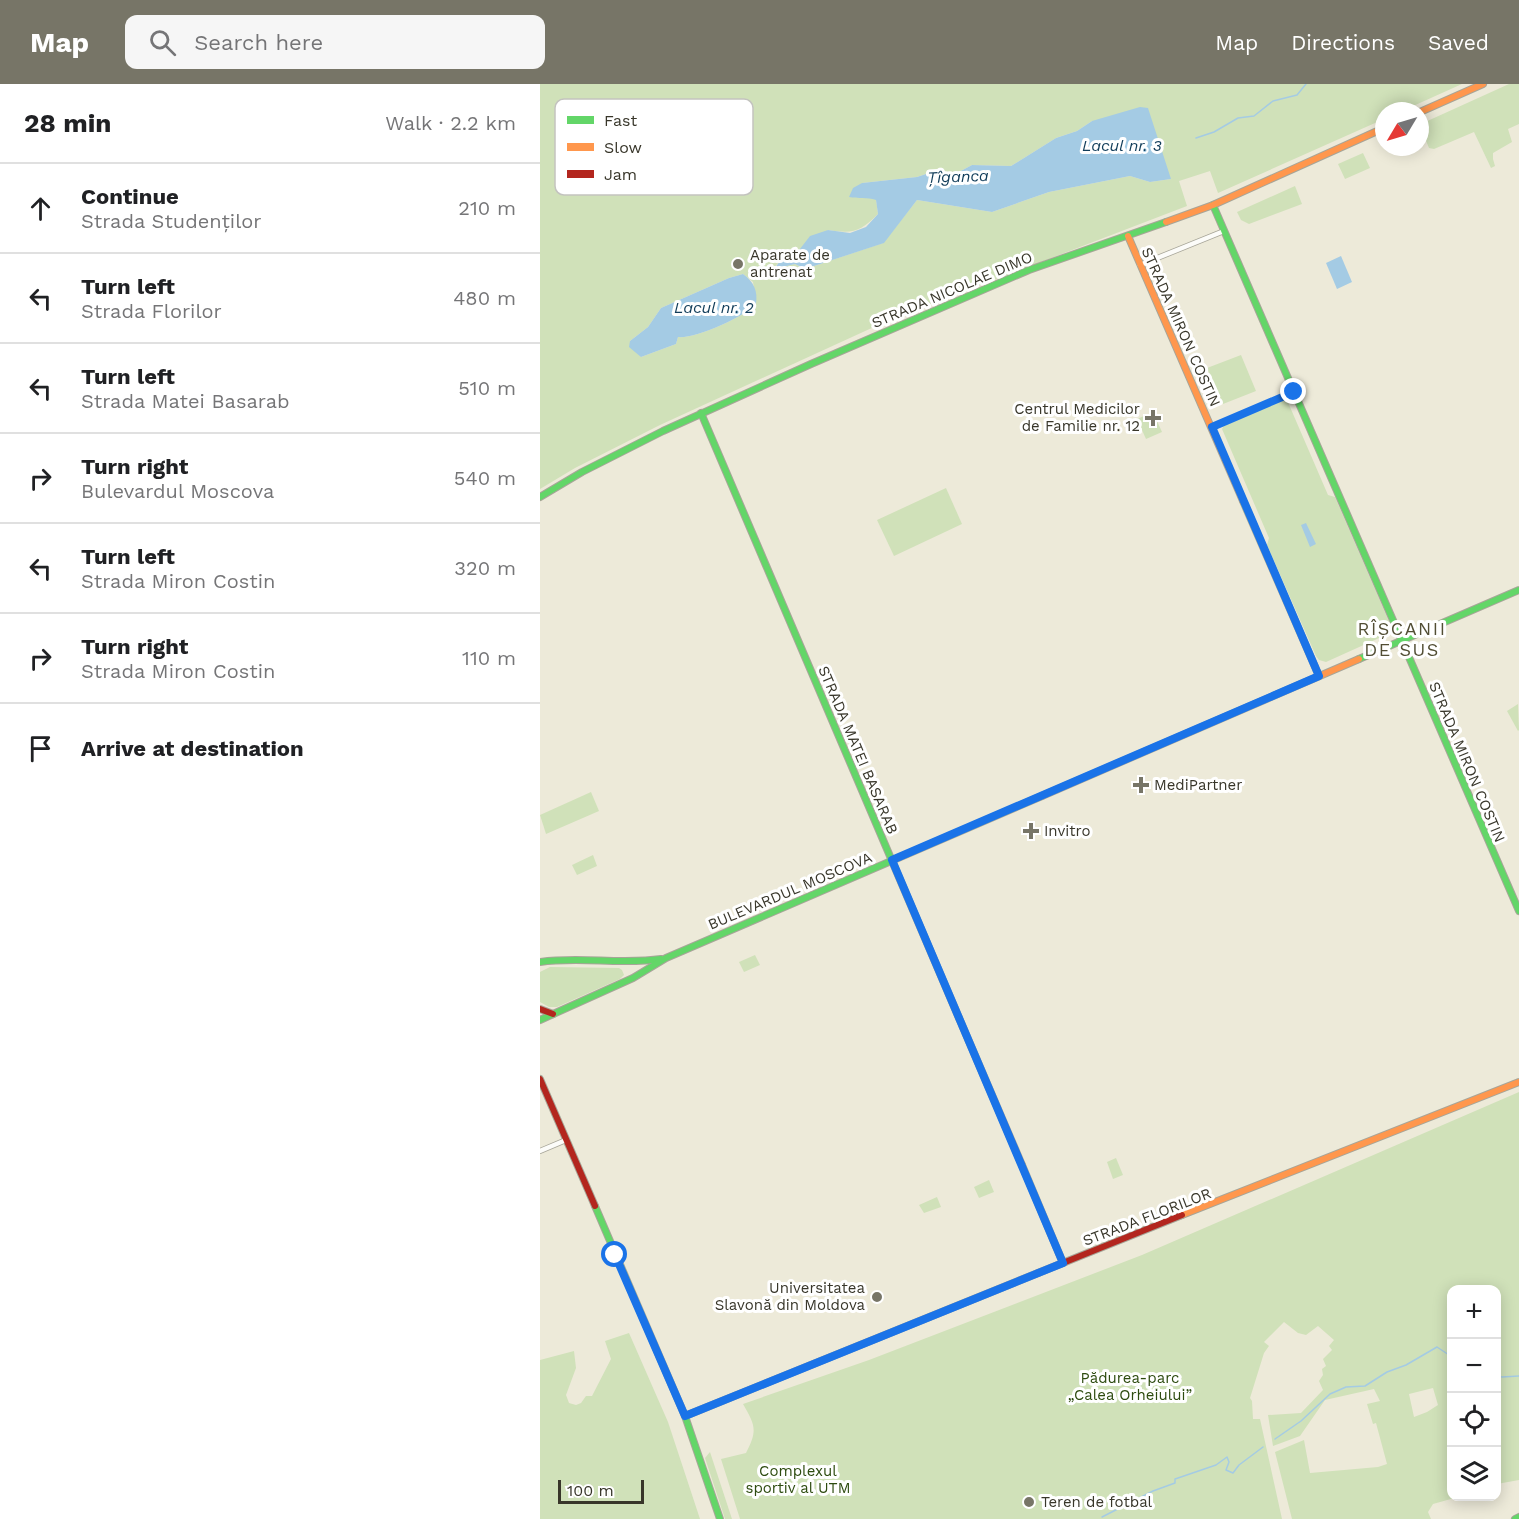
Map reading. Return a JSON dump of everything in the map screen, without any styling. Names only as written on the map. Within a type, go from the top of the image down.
[{"type":"main road","points":[[1429,108],[1483,84]]},
{"type":"main road","name":"STRADA NICOLAE DIMO","points":[[540,497],[582,472],[700,413],[811,364],[1029,270],[1213,205],[1375,132]]},
{"type":"main road","name":"STRADA MIRON COSTIN","points":[[1213,205],[1519,911]]},
{"type":"main road","name":"STRADA MIRON COSTIN","points":[[1128,236],[1319,676]]},
{"type":"main road","name":"STRADA MATEI BASARAB","points":[[700,413],[1063,1263]]},
{"type":"main road","name":"BULEVARDUL MOSCOVA","points":[[540,1020],[624,982],[666,958],[1519,590]]},
{"type":"main road","name":"BULEVARDUL MOSCOVA","points":[[540,962],[555,960],[621,963],[666,958]]},
{"type":"main road","points":[[621,963],[626,971],[624,982]]},
{"type":"main road","points":[[540,1009],[553,1014]]},
{"type":"main road","points":[[540,1079],[685,1416],[720,1519]]},
{"type":"main road","name":"STRADA FLORILOR","points":[[685,1416],[1519,1082]]},
{"type":"main road","points":[[1515,1519],[1519,1517]]},
{"type":"street","points":[[1140,265],[1224,231]]},
{"type":"street","name":"STRADA MIRON COSTIN","points":[[1212,427],[1294,392]]},
{"type":"street","points":[[540,1151],[566,1140]]},
{"type":"green space","points":[[540,84],[1462,84],[1422,102],[1375,102],[1375,123],[1218,193],[1210,171],[1179,181],[1187,206],[887,321],[660,425],[575,468],[540,489]],"holes":[[[1092,121],[1171,179],[1150,182],[1130,176],[1049,192],[992,212],[917,200],[883,243],[805,269],[795,264],[774,268],[783,257],[793,258],[828,230],[844,232],[856,230],[866,225],[878,214],[876,199],[858,198],[862,183],[917,177],[935,171],[957,173],[972,165],[1011,166],[1056,138],[1077,131]],[[743,274],[753,282],[756,304],[731,321],[696,335],[678,337],[676,344],[641,357],[630,341],[648,327],[661,308],[729,278]]]},
{"type":"green space","points":[[1509,84],[1519,84],[1519,124],[1508,129],[1512,142],[1493,153],[1495,166],[1491,168],[1474,132],[1434,149],[1429,148],[1429,120]]},
{"type":"green space","points":[[1363,153],[1370,168],[1345,179],[1338,164]]},
{"type":"green space","points":[[1295,186],[1302,204],[1249,224],[1241,220],[1237,212]]},
{"type":"green space","points":[[1241,355],[1256,391],[1223,404],[1207,368]]},
{"type":"green space","points":[[1282,399],[1287,400],[1328,495],[1335,497],[1391,626],[1388,634],[1326,662],[1319,660],[1316,656],[1267,545],[1269,538],[1222,429],[1224,425]]},
{"type":"green space","points":[[1153,412],[1162,432],[1146,439],[1137,419]]},
{"type":"green space","points":[[946,488],[962,524],[894,556],[877,520]]},
{"type":"green space","points":[[1518,704],[1519,730],[1518,731],[1507,711]]},
{"type":"green space","points":[[591,792],[599,811],[546,834],[540,815]]},
{"type":"green space","points":[[593,855],[597,866],[577,875],[572,865]]},
{"type":"green space","points":[[755,955],[760,965],[744,972],[739,962]]},
{"type":"green space","points":[[550,967],[619,968],[624,975],[620,979],[557,1007],[549,1007],[540,1002],[540,972]]},
{"type":"green space","name":"Pădurea-parc „Calea Orheiului”","points":[[1519,1092],[1519,1480],[1501,1483],[1501,1285],[1447,1285],[1447,1500],[1433,1504],[1428,1512],[1431,1519],[1292,1519],[1275,1452],[1304,1440],[1310,1473],[1378,1467],[1387,1464],[1376,1423],[1373,1424],[1367,1404],[1380,1401],[1374,1389],[1325,1400],[1300,1436],[1273,1446],[1268,1415],[1301,1413],[1323,1390],[1319,1381],[1323,1375],[1322,1369],[1326,1366],[1323,1359],[1332,1350],[1329,1346],[1334,1340],[1318,1326],[1306,1335],[1298,1333],[1284,1322],[1264,1342],[1269,1346],[1264,1353],[1250,1398],[1253,1419],[1260,1419],[1282,1519],[740,1519],[721,1459],[746,1453],[750,1445],[754,1428],[743,1404],[869,1360],[1142,1255]],"holes":[[[1433,1388],[1438,1405],[1414,1417],[1409,1394]]]},
{"type":"green space","points":[[1116,1158],[1123,1175],[1113,1179],[1107,1162]]},
{"type":"green space","points":[[989,1180],[994,1192],[979,1198],[974,1187]]},
{"type":"green space","points":[[937,1197],[941,1207],[924,1213],[919,1205]]},
{"type":"green space","points":[[629,1333],[668,1422],[700,1519],[540,1519],[540,1360],[574,1351],[576,1368],[566,1395],[569,1403],[576,1405],[581,1403],[586,1396],[592,1396],[611,1359],[605,1341]]},
{"type":"green space","points":[[710,1452],[732,1519],[725,1519],[705,1458]]},
{"type":"water","name":"Lacul nr. 3","points":[[1140,107],[1148,108],[1171,179],[1150,182],[1130,176],[1049,192],[992,212],[917,200],[884,243],[805,269],[795,264],[774,269],[783,257],[793,258],[810,236],[828,230],[850,233],[866,227],[878,214],[876,200],[849,197],[853,188],[862,183],[917,177],[935,171],[957,173],[972,165],[1011,166],[1056,138],[1077,131],[1092,121]]},
{"type":"water","points":[[1341,256],[1352,282],[1337,289],[1326,263]]},
{"type":"water","name":"Lacul nr. 2","points":[[743,274],[750,280],[756,291],[756,304],[741,315],[696,335],[678,337],[676,344],[641,357],[629,347],[630,341],[648,327],[661,308]]},
{"type":"water","points":[[1306,523],[1316,544],[1310,547],[1301,525]]},
{"type":"waterway","name":"Țîganca","points":[[1196,138],[1214,132],[1238,118],[1254,116],[1273,101],[1297,95],[1306,84]]},
{"type":"waterway","points":[[1275,1439],[1301,1421],[1330,1394],[1346,1387],[1365,1386],[1387,1372],[1406,1365],[1437,1347],[1447,1354]]},
{"type":"waterway","points":[[1501,1377],[1519,1376]]},
{"type":"waterway","points":[[1102,1517],[1153,1491],[1175,1483],[1175,1479],[1216,1465],[1227,1457],[1229,1462],[1226,1470],[1233,1473],[1239,1465],[1263,1447]]},
{"type":"traffic: fast","points":[[1213,205],[1519,911]]},
{"type":"traffic: fast","points":[[540,497],[582,472],[663,431],[811,364],[1029,270],[1166,222]]},
{"type":"traffic: fast","points":[[701,413],[959,1018]]},
{"type":"traffic: fast","points":[[1243,501],[1319,676]]},
{"type":"traffic: fast","points":[[1359,659],[1519,590]]},
{"type":"traffic: fast","points":[[540,1020],[633,978],[666,958],[1042,796]]},
{"type":"traffic: fast","points":[[540,962],[661,959]]},
{"type":"traffic: fast","points":[[1022,1165],[1063,1263]]},
{"type":"traffic: fast","points":[[595,1206],[685,1416],[720,1519]]},
{"type":"traffic: fast","points":[[685,1416],[1038,1273]]},
{"type":"traffic: fast","points":[[1515,1519],[1519,1517]]},
{"type":"traffic: slow","points":[[1429,108],[1483,84]]},
{"type":"traffic: slow","points":[[1166,222],[1213,205],[1375,132]]},
{"type":"traffic: slow","points":[[1128,236],[1243,501]]},
{"type":"traffic: slow","points":[[1042,796],[1359,659]]},
{"type":"traffic: slow","points":[[1182,1215],[1519,1082]]},
{"type":"traffic: jam","points":[[540,1009],[553,1014]]},
{"type":"traffic: jam","points":[[959,1018],[1022,1165]]},
{"type":"traffic: jam","points":[[540,1079],[595,1206]]},
{"type":"traffic: jam","points":[[1038,1273],[1182,1215]]},
{"type":"place","name":"Aparate de antrenat","points":[[738,264]]},
{"type":"place","name":"Centrul Medicilor de Familie nr. 12","points":[[1153,418]]},
{"type":"place","name":"MediPartner","points":[[1141,785]]},
{"type":"place","name":"Invitro","points":[[1031,831]]},
{"type":"place","name":"Universitatea Slavonă din Moldova","points":[[877,1297]]},
{"type":"place","name":"Teren de fotbal","points":[[1029,1502]]},
{"type":"district","name":"RÎȘCANII DE SUS","points":[[1402,639]]},
{"type":"route","points":[[615,1255],[685,1416],[1063,1263],[892,860],[1319,676],[1212,427],[1294,392]]},
{"type":"park label","name":"Complexul sportiv al UTM","points":[[798,1480]]}]
